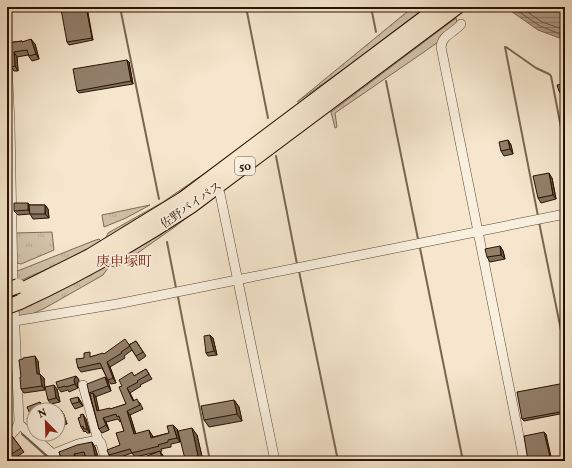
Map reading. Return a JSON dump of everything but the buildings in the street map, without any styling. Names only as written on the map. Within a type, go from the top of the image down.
[{"type":"highway","name":"佐野バイパス","points":[[13,295],[108,246],[183,199],[439,7]]},
{"type":"highway","name":"佐野バイパス","points":[[13,295],[60,283],[117,253],[154,231],[217,187],[457,7]]},
{"type":"street","points":[[461,24],[458,29],[442,40],[441,47],[524,461]]},
{"type":"street","points":[[7,62],[10,116],[13,283],[19,424],[7,439]]},
{"type":"street","points":[[217,187],[220,194],[275,461]]},
{"type":"street","points":[[15,321],[49,316],[238,280],[565,214]]},
{"type":"street","points":[[83,385],[98,440],[101,443],[106,461]]},
{"type":"street","points":[[19,424],[56,458],[78,444],[98,440]]},
{"type":"green space","points":[[413,7],[426,7],[347,67],[297,102]]},
{"type":"green space","points":[[456,18],[457,22],[438,42],[335,113],[337,127],[335,128],[331,112]]},
{"type":"green space","points":[[208,171],[190,187],[110,238],[66,261],[17,282],[20,307],[143,245],[169,229],[211,199],[122,264],[115,267],[111,266],[103,275],[45,308],[30,315],[17,316],[15,272],[93,241],[99,239],[101,241],[108,233],[163,202]]},
{"type":"green space","points":[[150,205],[126,218],[104,227],[102,215]]},
{"type":"green space","points":[[52,232],[54,250],[21,264],[17,263],[15,233]]},
{"type":"water","points":[[505,7],[554,7],[565,13],[565,40],[538,30]]},
{"type":"waterway","points":[[120,7],[159,199]]},
{"type":"waterway","points":[[246,7],[268,118]]},
{"type":"waterway","points":[[371,7],[376,32]]},
{"type":"waterway","points":[[505,47],[538,216]]},
{"type":"waterway","points":[[506,47],[536,68],[551,76],[565,148]]},
{"type":"waterway","points":[[386,81],[418,239]]},
{"type":"waterway","points":[[276,156],[297,264]]},
{"type":"waterway","points":[[539,222],[565,350]]},
{"type":"waterway","points":[[167,242],[176,288],[178,288]]},
{"type":"waterway","points":[[420,248],[463,461]]},
{"type":"waterway","points":[[299,271],[338,461]]},
{"type":"waterway","points":[[178,297],[210,461]]},
{"type":"waterway","points":[[22,434],[52,461]]},
{"type":"district","name":"庚申塚町","points":[[124,261]]}]
